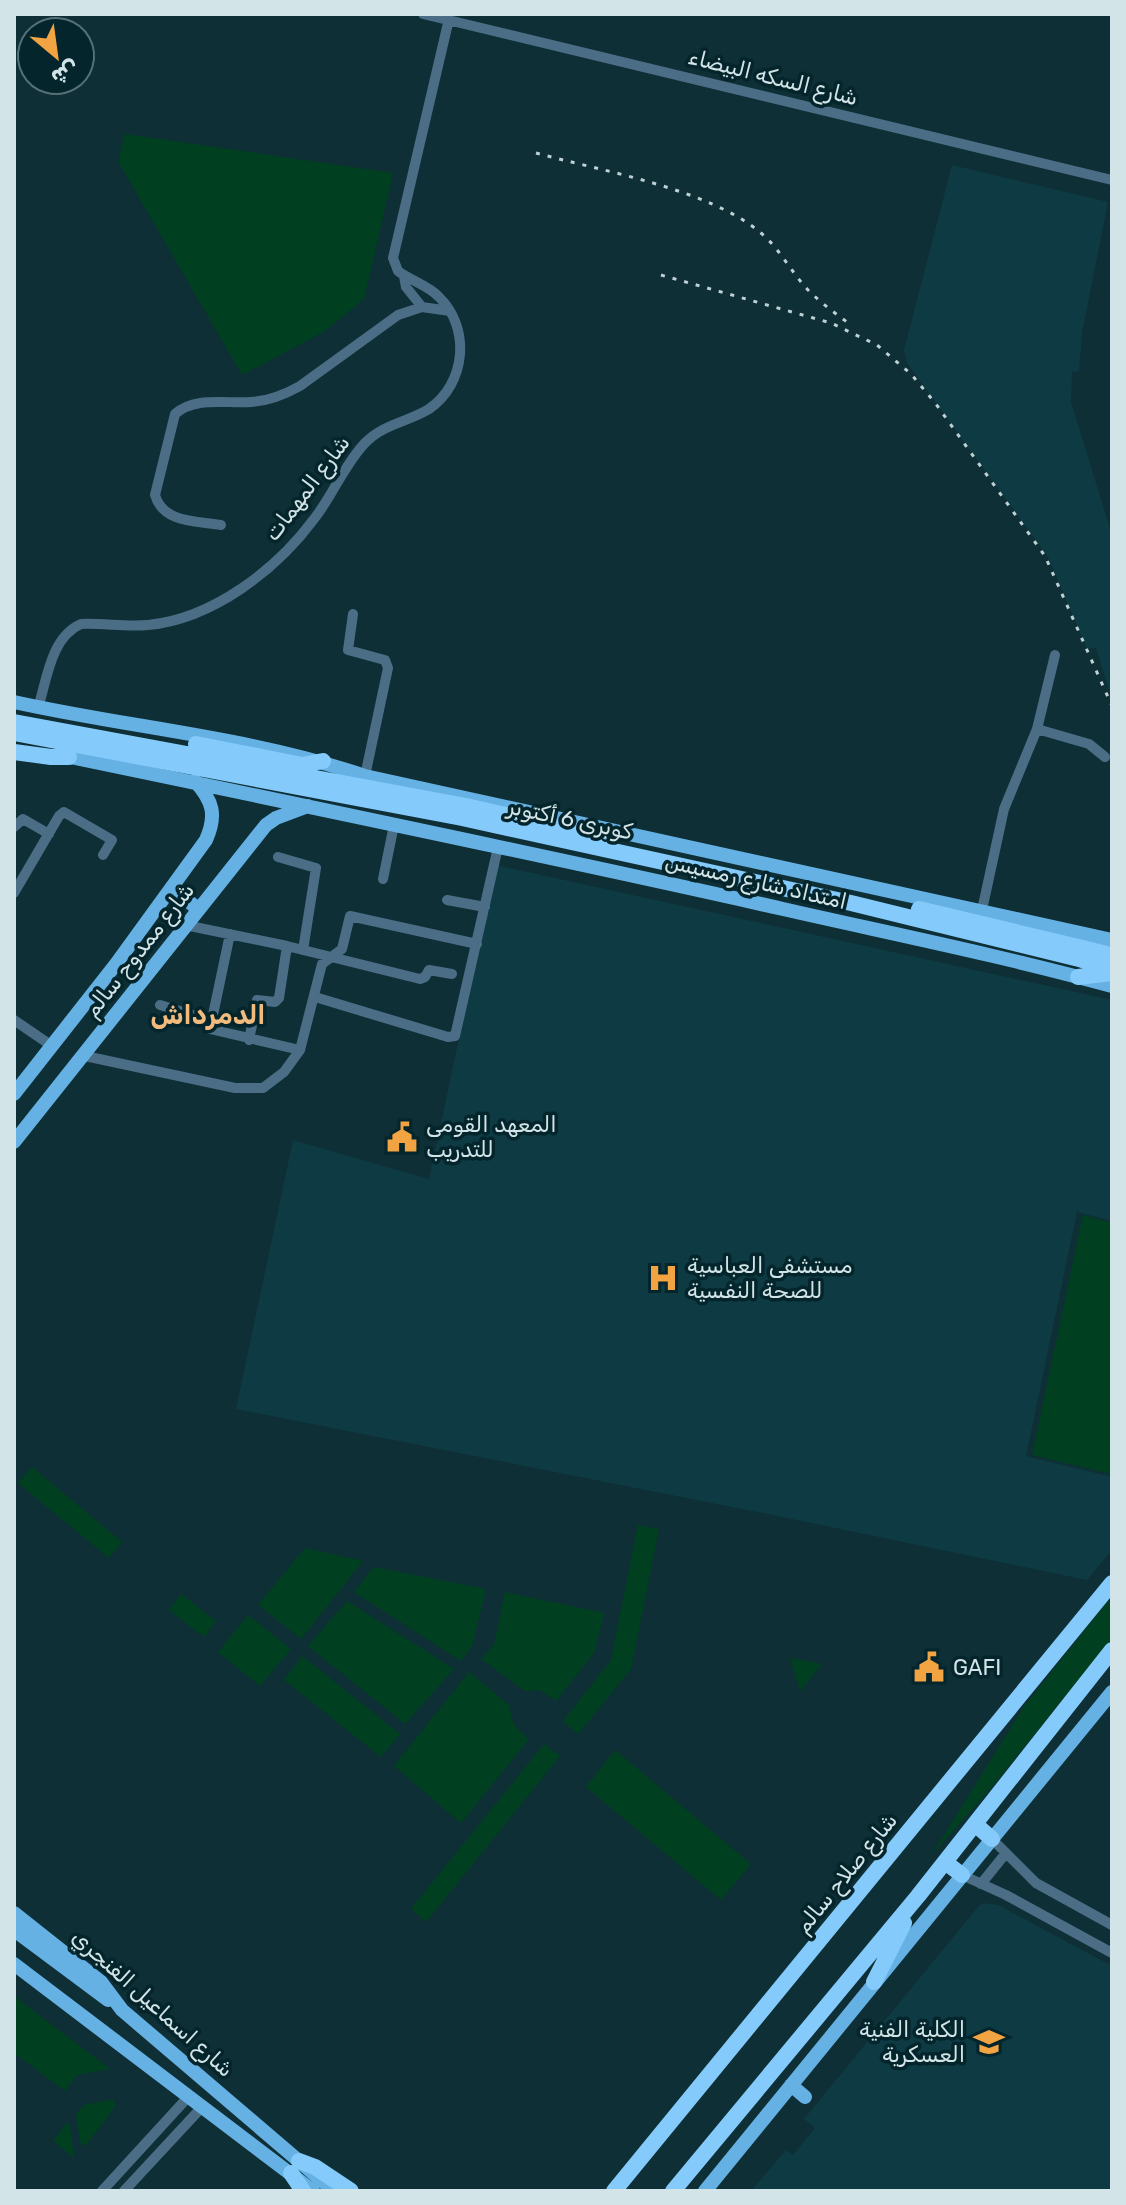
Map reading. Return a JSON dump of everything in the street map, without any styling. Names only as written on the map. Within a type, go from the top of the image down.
[{"type":"highway","points":[[14,710],[302,765],[323,761]]},
{"type":"highway","name":"كوبرى 6 أكتوبر","points":[[14,722],[466,806],[1112,955]]},
{"type":"highway","name":"كوبرى 6 أكتوبر","points":[[14,733],[462,818],[851,903],[1079,959],[1112,972]]},
{"type":"highway","points":[[17,750],[69,757]]},
{"type":"highway","points":[[1078,977],[1112,972]]},
{"type":"highway","name":"شارع صلاح سالم","points":[[614,2191],[1112,1583]]},
{"type":"highway","points":[[673,2191],[918,1896],[1112,1650]]},
{"type":"highway","points":[[975,1824],[992,1839]]},
{"type":"highway","points":[[945,1862],[962,1875]]},
{"type":"highway","points":[[874,1982],[918,1896]]},
{"type":"highway","points":[[303,2191],[295,2167],[315,2167],[351,2191]]},
{"type":"main road","name":"امتداد شارع رمسيس","points":[[14,702],[323,761],[365,776],[1112,940]]},
{"type":"main road","name":"امتداد شارع رمسيس","points":[[69,757],[312,805],[908,937],[1112,986]]},
{"type":"main road","name":"شارع ممدوح سالم","points":[[14,1094],[206,840],[213,821],[212,805],[194,781]]},
{"type":"main road","name":"شارع ممدوح سالم","points":[[14,1142],[266,825],[276,818],[312,805]]},
{"type":"main road","points":[[688,888],[698,885],[710,870],[707,851]]},
{"type":"main road","points":[[172,888],[198,909]]},
{"type":"main road","points":[[908,937],[895,925],[893,910],[902,902],[920,898]]},
{"type":"main road","points":[[705,2191],[1112,1692]]},
{"type":"main road","name":"شارع اسماعيل الفنجري","points":[[14,1913],[101,1982],[122,2010],[295,2167],[313,2191]]},
{"type":"main road","points":[[14,1930],[122,2010]]},
{"type":"main road","name":"شارع اسماعيل الفنجري","points":[[14,1964],[203,2106],[334,2191]]},
{"type":"main road","points":[[791,2085],[805,2097]]},
{"type":"main road","points":[[743,2144],[757,2155]]},
{"type":"street","name":"شارع السكه البيضاء","points":[[423,14],[1112,180]]},
{"type":"street","points":[[449,19],[393,258],[398,271],[431,290],[450,311]]},
{"type":"street","points":[[404,276],[406,287],[422,307]]},
{"type":"street","points":[[221,525],[173,517],[163,511],[156,500],[175,414],[198,403],[251,402],[285,394],[398,315],[422,307],[450,311]]},
{"type":"street","name":"شارع المهمات","points":[[38,708],[57,647],[70,629],[81,624],[152,625],[180,617],[225,598],[277,561],[317,516],[363,445],[382,429],[428,410],[452,384],[461,350],[450,311]]},
{"type":"street","points":[[353,614],[348,650],[385,660],[388,668],[365,776]]},
{"type":"street","points":[[982,910],[1004,809],[1037,729],[1055,655]]},
{"type":"street","points":[[1037,729],[1089,744],[1105,757]]},
{"type":"street","points":[[14,893],[61,814],[68,812],[112,840],[103,855]]},
{"type":"street","points":[[14,827],[23,819],[49,834]]},
{"type":"street","points":[[383,879],[394,825]]},
{"type":"street","points":[[315,997],[452,1038],[458,1033],[498,847]]},
{"type":"street","points":[[278,857],[314,866],[316,870],[303,950]]},
{"type":"street","points":[[447,900],[485,907]]},
{"type":"street","points":[[85,1056],[251,1090],[263,1088],[291,1064],[300,1050],[322,964],[342,949],[348,918],[351,916],[477,944]]},
{"type":"street","points":[[185,925],[420,979],[429,970],[452,974]]},
{"type":"street","points":[[230,934],[210,1029],[300,1050]]},
{"type":"street","points":[[249,1040],[257,1000],[275,1002],[279,998],[287,946]]},
{"type":"street","points":[[160,1005],[210,1020]]},
{"type":"street","points":[[14,1020],[52,1046]]},
{"type":"street","points":[[992,1839],[1045,1889],[1112,1925]]},
{"type":"street","points":[[981,1884],[1006,1853]]},
{"type":"street","points":[[962,1875],[1112,1953]]},
{"type":"street","points":[[102,2191],[189,2096]]},
{"type":"street","points":[[124,2191],[203,2106]]},
{"type":"shaded area","points":[[952,165],[1108,202],[1082,333],[1079,371],[1072,372],[1071,402],[1112,535],[1112,700],[1096,648],[1087,649],[1048,557],[907,363],[904,350]]},
{"type":"shaded area","name":"مستشفى العباسية للصحة النفسية","points":[[496,865],[1112,1000],[1112,1221],[1077,1212],[1026,1456],[1112,1477],[1112,1550],[1087,1580],[236,1409],[293,1140],[429,1179]]},
{"type":"shaded area","name":"الكلية الفنية العسكرية","points":[[983,1903],[998,1905],[1112,1966],[1112,2191],[751,2191],[786,2150],[793,2155],[811,2133],[815,2128],[804,2119]]},
{"type":"green space","points":[[125,134],[393,173],[364,299],[325,331],[242,375],[118,161]]},
{"type":"green space","points":[[1083,1215],[1112,1223],[1112,1474],[1032,1455]]},
{"type":"green space","points":[[32,1467],[122,1542],[109,1558],[18,1483]]},
{"type":"green space","points":[[638,1525],[659,1529],[631,1669],[578,1734],[563,1721],[611,1660]]},
{"type":"green space","points":[[305,1548],[363,1561],[301,1639],[258,1605]]},
{"type":"green space","points":[[374,1567],[486,1589],[472,1646],[461,1661],[354,1592]]},
{"type":"green space","points":[[505,1592],[604,1613],[594,1653],[556,1701],[539,1690],[525,1691],[481,1659],[494,1645]]},
{"type":"green space","points":[[181,1594],[216,1621],[204,1637],[169,1610]]},
{"type":"green space","points":[[1112,1596],[1112,1638],[991,1788],[931,1856],[1023,1708]]},
{"type":"green space","points":[[347,1601],[454,1669],[405,1724],[308,1646]]},
{"type":"green space","points":[[248,1615],[291,1649],[260,1686],[218,1652]]},
{"type":"green space","points":[[302,1656],[400,1734],[381,1757],[284,1680]]},
{"type":"green space","points":[[790,1658],[822,1664],[800,1691]]},
{"type":"green space","points":[[469,1672],[510,1706],[515,1725],[529,1739],[461,1823],[394,1766]]},
{"type":"green space","points":[[544,1744],[560,1756],[426,1922],[411,1909]]},
{"type":"green space","points":[[615,1750],[751,1864],[721,1900],[586,1787]]},
{"type":"green space","points":[[14,1996],[110,2069],[77,2075],[65,2091],[14,2053]]},
{"type":"green space","points":[[114,2099],[115,2107],[86,2145],[81,2145],[76,2114],[84,2105]]},
{"type":"green space","points":[[67,2123],[70,2125],[74,2158],[53,2141]]},
{"type":"railway","points":[[536,153],[654,183],[713,204],[739,218],[768,239],[813,295],[851,325]]},
{"type":"railway","points":[[661,275],[831,323],[877,345],[911,374],[1045,556],[1112,706]]},
{"type":"place","name":"المعهد القومى للتدريب","points":[[402,1137]]},
{"type":"place","name":"مستشفى العباسية للصحة النفسية","points":[[663,1278]]},
{"type":"place","name":"GAFI","points":[[929,1667]]},
{"type":"place","name":"الكلية الفنية العسكرية","points":[[989,2042]]},
{"type":"district","name":"الدمرداش","points":[[208,1015]]}]
